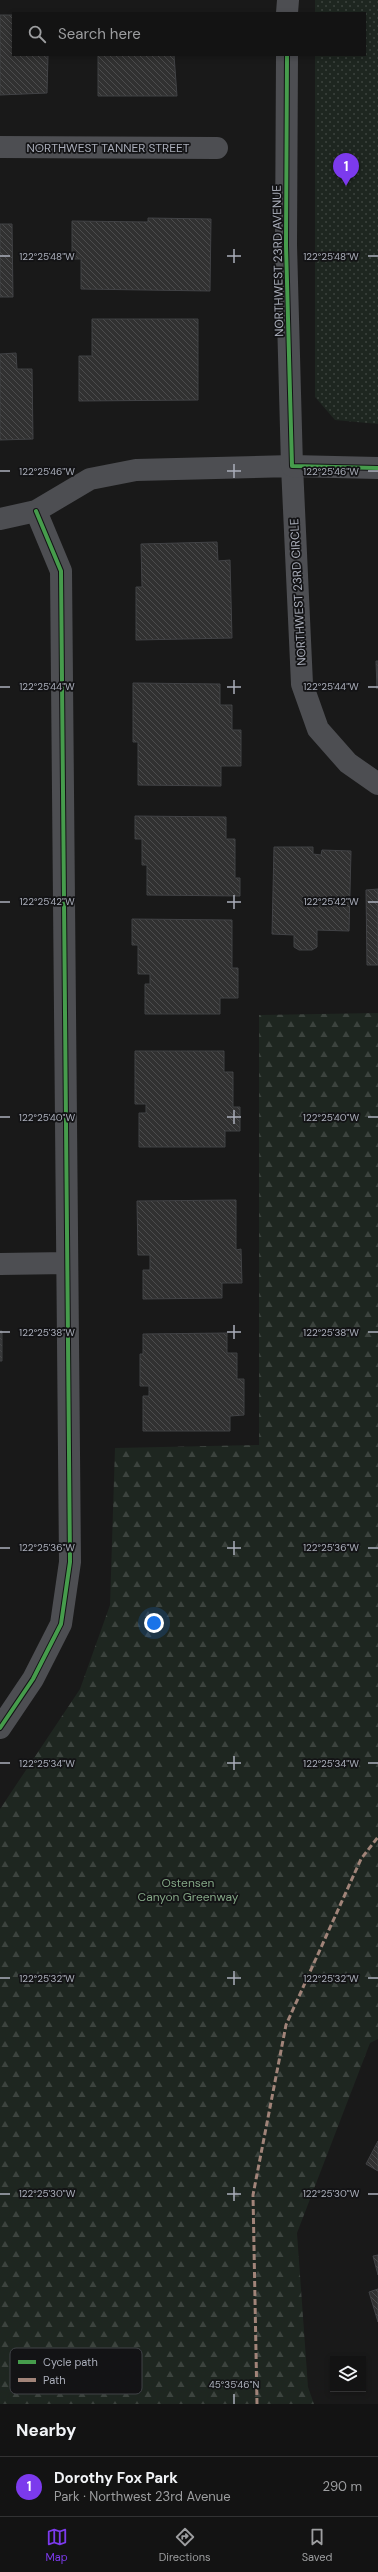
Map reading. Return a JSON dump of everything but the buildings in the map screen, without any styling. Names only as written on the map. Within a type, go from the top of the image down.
[{"type":"street","points":[[287,12],[288,0]]},
{"type":"street","name":"NORTHWEST 23RD AVENUE","points":[[287,56],[286,245],[292,466]]},
{"type":"street","name":"NORTHWEST TANNER STREET","points":[[0,147],[217,148]]},
{"type":"street","points":[[0,519],[36,511],[90,479],[136,470],[292,466],[378,468]]},
{"type":"street","name":"NORTHWEST 23RD CIRCLE","points":[[292,466],[302,684],[318,729],[348,762],[378,784]]},
{"type":"street","points":[[0,1728],[33,1679],[61,1624],[70,1562],[61,572],[36,511]]},
{"type":"street","points":[[0,1264],[67,1263]]},
{"type":"green space","points":[[315,0],[378,0],[378,424],[335,420],[315,397],[315,56],[366,56],[366,12],[315,12]]},
{"type":"green space","name":"Ostensen Canyon Greenway","points":[[378,1013],[378,2039],[370,2043],[297,2233],[308,2387],[314,2404],[0,2404],[0,1809],[80,1689],[110,1605],[115,1448],[259,1445],[259,1015]]},
{"type":"marked path","points":[[257,2404],[253,2195],[286,2025],[361,1859],[378,1837]]},
{"type":"cycle path","points":[[287,56],[286,245],[292,466],[378,468]]},
{"type":"cycle path","points":[[0,1728],[33,1679],[61,1624],[70,1562],[61,571],[36,511]]},
{"type":"place","name":"Dorothy Fox Park","points":[[346,186]]}]
